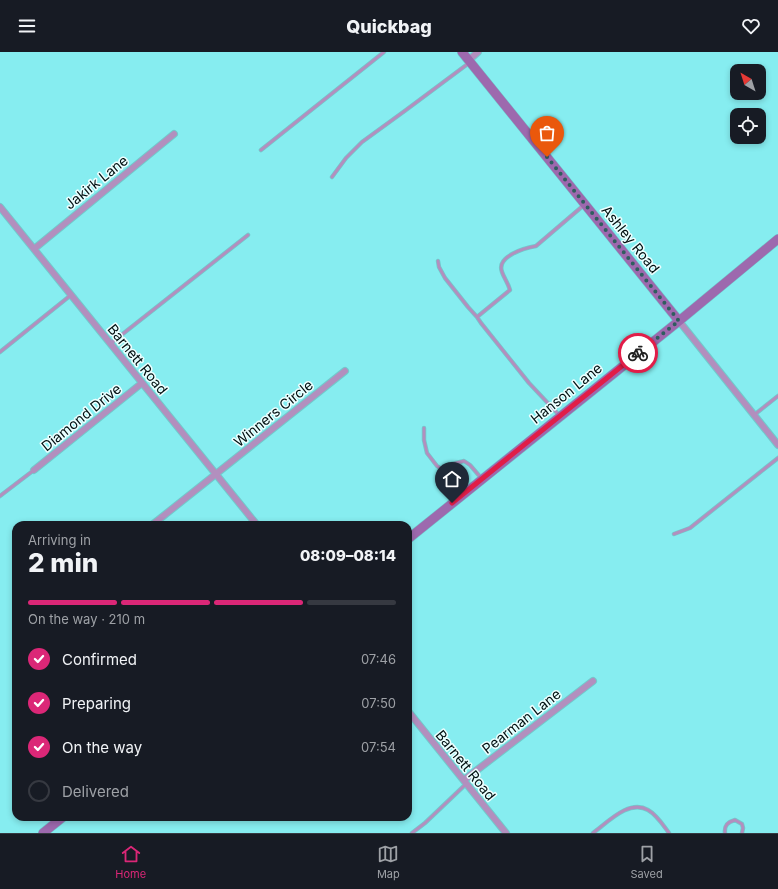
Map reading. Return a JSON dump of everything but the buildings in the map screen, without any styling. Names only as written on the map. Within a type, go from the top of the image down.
[{"type":"street","name":"Ashley Road","points":[[462,52],[778,445]]},
{"type":"street","points":[[470,61],[478,52]]},
{"type":"street","name":"Jakirk Lane","points":[[34,249],[174,134]]},
{"type":"street","name":"Barnett Road","points":[[0,208],[254,521]]},
{"type":"street","name":"Hanson Lane","points":[[412,536],[679,321],[778,239]]},
{"type":"street","name":"Winners Circle","points":[[157,521],[345,371]]},
{"type":"street","name":"Diamond Drive","points":[[34,470],[142,383]]},
{"type":"street","name":"Pearman Lane","points":[[465,782],[593,681]]},
{"type":"street","name":"Barnett Road","points":[[412,716],[506,833]]},
{"type":"street","points":[[43,833],[58,821]]},
{"type":"lane","points":[[261,150],[384,52]]},
{"type":"lane","points":[[332,177],[346,158],[362,142],[470,61]]},
{"type":"lane","points":[[477,317],[510,290],[502,272],[504,260],[513,254],[536,246],[585,204]]},
{"type":"lane","points":[[110,344],[248,235]]},
{"type":"lane","points":[[438,261],[439,267],[445,278],[529,382],[560,416]]},
{"type":"lane","points":[[0,352],[71,295]]},
{"type":"lane","points":[[754,415],[778,396]]},
{"type":"lane","points":[[424,428],[424,440],[427,453],[437,466],[446,472],[464,494]]},
{"type":"lane","points":[[674,534],[690,528],[778,458]]},
{"type":"lane","points":[[446,472],[452,464],[464,460],[482,479]]},
{"type":"lane","points":[[0,496],[34,470]]},
{"type":"lane","points":[[412,833],[465,782]]},
{"type":"lane","points":[[593,833],[624,810],[633,807],[641,807],[648,810],[658,819],[669,833]]},
{"type":"lane","points":[[725,833],[726,826],[731,821],[735,820],[742,824],[742,833]]},
{"type":"way so far","points":[[547,157],[679,321],[638,353]]},
{"type":"route","points":[[452,503],[638,353]]}]
